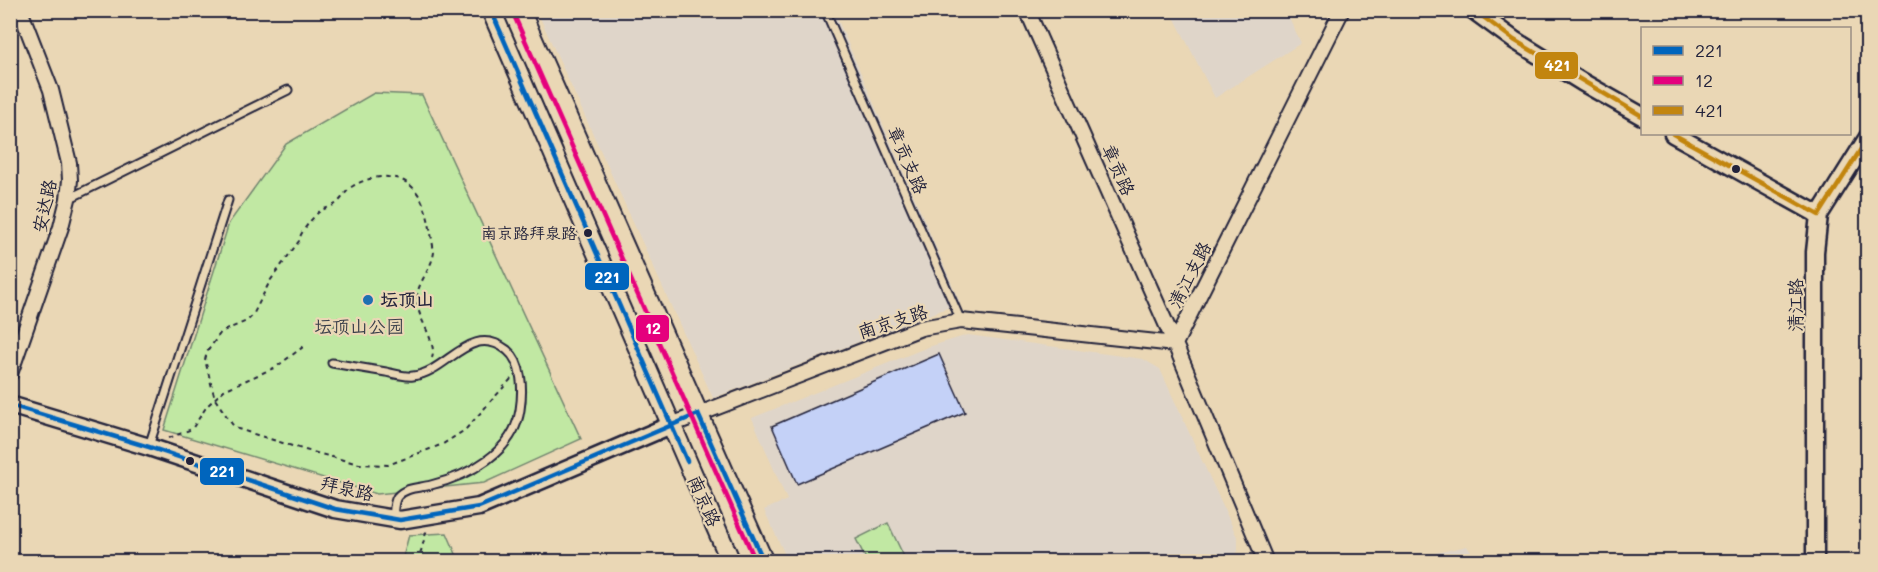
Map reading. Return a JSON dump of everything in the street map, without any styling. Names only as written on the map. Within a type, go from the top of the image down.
[{"type":"main road","name":"南京路","points":[[491,10],[732,561]]},
{"type":"main road","name":"南京路","points":[[520,10],[764,561]]},
{"type":"street","name":"安达路","points":[[10,374],[69,199],[69,163],[51,90],[20,10]]},
{"type":"street","name":"章贡路","points":[[1027,10],[1175,344]]},
{"type":"street","name":"清江支路","points":[[1175,344],[1342,10]]},
{"type":"street","points":[[1473,10],[1524,46],[1641,115]]},
{"type":"street","points":[[1675,135],[1819,215],[1868,137]]},
{"type":"street","name":"清江路","points":[[1815,561],[1815,252],[1819,215]]},
{"type":"street","name":"南京支路","points":[[671,425],[921,328],[961,321],[1175,344]]},
{"type":"street","points":[[1175,344],[1266,561]]},
{"type":"street","name":"拜泉路","points":[[10,405],[149,447],[334,509],[400,520],[479,507],[671,425]]},
{"type":"lane","name":"章贡支路","points":[[825,10],[961,321]]},
{"type":"lane","points":[[69,199],[288,90]]},
{"type":"lane","points":[[149,447],[228,200]]},
{"type":"lane","points":[[333,363],[411,377],[435,368],[470,345],[485,340],[494,342],[511,353],[519,370],[520,412],[507,442],[495,454],[468,471],[431,485],[407,490],[396,500],[393,519]]},
{"type":"path","points":[[425,372],[434,353],[418,309],[417,296],[434,252],[422,200],[410,185],[399,178],[378,177],[352,187],[336,205],[321,211],[300,235],[299,241],[270,281],[254,315],[247,321],[221,332],[207,352],[205,360],[214,399],[238,429],[359,464],[388,465],[443,444],[465,430],[519,370]]},
{"type":"path","points":[[149,447],[192,429],[207,406],[224,390],[276,367],[307,344]]},
{"type":"path","points":[[418,561],[431,515]]},
{"type":"shaded area","points":[[537,11],[834,11],[960,303],[713,398]]},
{"type":"shaded area","points":[[1171,11],[1286,11],[1301,43],[1215,98]]},
{"type":"shaded area","points":[[968,335],[1143,359],[1160,369],[1238,539],[1238,551],[1231,560],[788,561],[764,510],[787,500],[752,418],[928,347]]},
{"type":"shaded area","points":[[1467,546],[1477,561],[1438,561],[1436,553]]},
{"type":"green space","name":"坛顶山公园","points":[[374,93],[422,95],[581,439],[484,483],[377,494],[164,430],[229,223],[286,144]]},
{"type":"green space","points":[[888,523],[906,561],[867,561],[856,539]]},
{"type":"green space","points":[[447,533],[459,561],[402,561],[409,535]]},
{"type":"building","points":[[338,318],[347,322],[344,331],[334,328]]},
{"type":"building","points":[[939,354],[965,412],[797,484],[772,426]]},
{"type":"transit line","name":"221","points":[[491,10],[687,461]]},
{"type":"transit line","name":"421","points":[[1474,10],[1514,40],[1641,115]]},
{"type":"transit line","name":"12","points":[[513,13],[756,562]]},
{"type":"transit line","name":"421","points":[[1675,135],[1819,215],[1868,138]]},
{"type":"transit line","name":"221","points":[[10,405],[149,447],[335,509],[400,520],[479,507],[698,414],[764,562]]},
{"type":"place","name":"南京路拜泉路","points":[[588,233]]},
{"type":"place","name":"坛顶山","points":[[368,300]]}]
